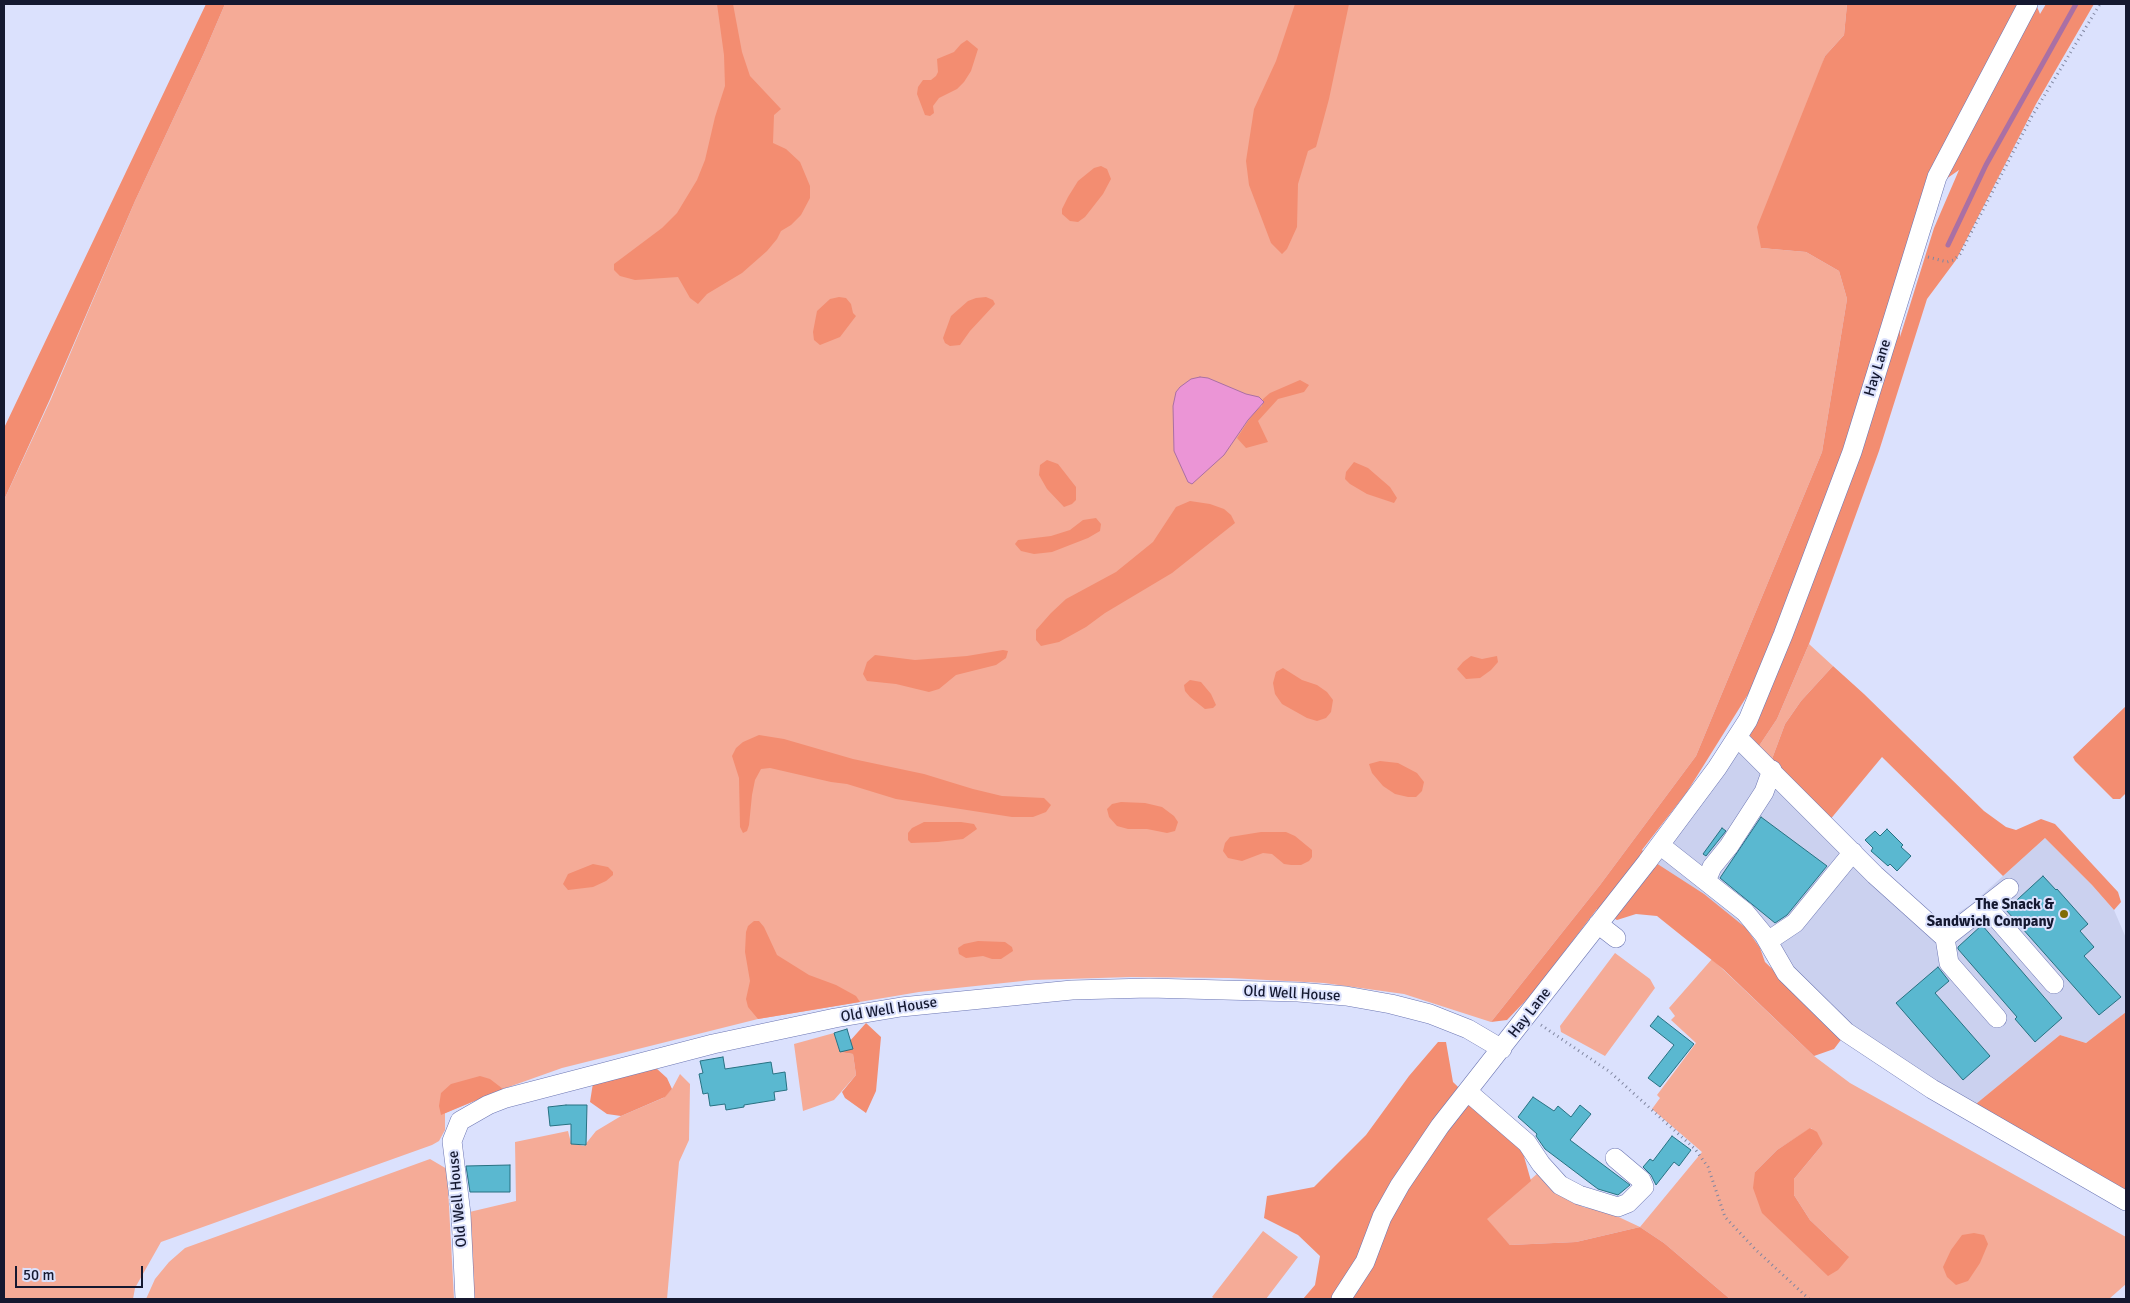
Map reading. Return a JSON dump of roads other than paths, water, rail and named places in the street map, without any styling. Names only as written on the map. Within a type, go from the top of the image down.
[{"type":"street","name":"Hay Lane","points":[[1341,1299],[1365,1262],[1382,1217],[1400,1185],[1440,1126],[1660,845],[1738,738],[1751,712],[1783,635],[1852,452],[1937,177],[2028,4]]},
{"type":"street","points":[[1738,738],[1875,875],[1945,938],[1949,963],[1997,1018]]},
{"type":"street","points":[[1706,881],[1712,867],[1729,846],[1764,792],[1772,770]]},
{"type":"street","points":[[1660,845],[1745,912],[1768,942],[1786,973],[1798,988],[1846,1032],[1973,1114],[2126,1201]]},
{"type":"street","points":[[1768,942],[1795,923],[1853,852]]},
{"type":"street","points":[[1945,938],[2009,888]]},
{"type":"street","points":[[1986,906],[2054,984]]},
{"type":"street","points":[[1598,924],[1616,938]]},
{"type":"street","name":"Old Well House","points":[[465,1299],[461,1214],[452,1141],[460,1121],[474,1112],[506,1098],[713,1044],[835,1018],[901,1007],[1072,990],[1149,988],[1298,992],[1346,996],[1391,1004],[1430,1014],[1468,1029],[1502,1049]]},
{"type":"street","points":[[1468,1092],[1527,1143],[1560,1185],[1579,1195],[1618,1207],[1628,1203],[1644,1187],[1642,1180],[1615,1158]]},
{"type":"waterway","points":[[1948,245],[1986,165],[2076,4]]},
{"type":"place","name":"The Snack & Sandwich Company","points":[[2064,914]]}]
